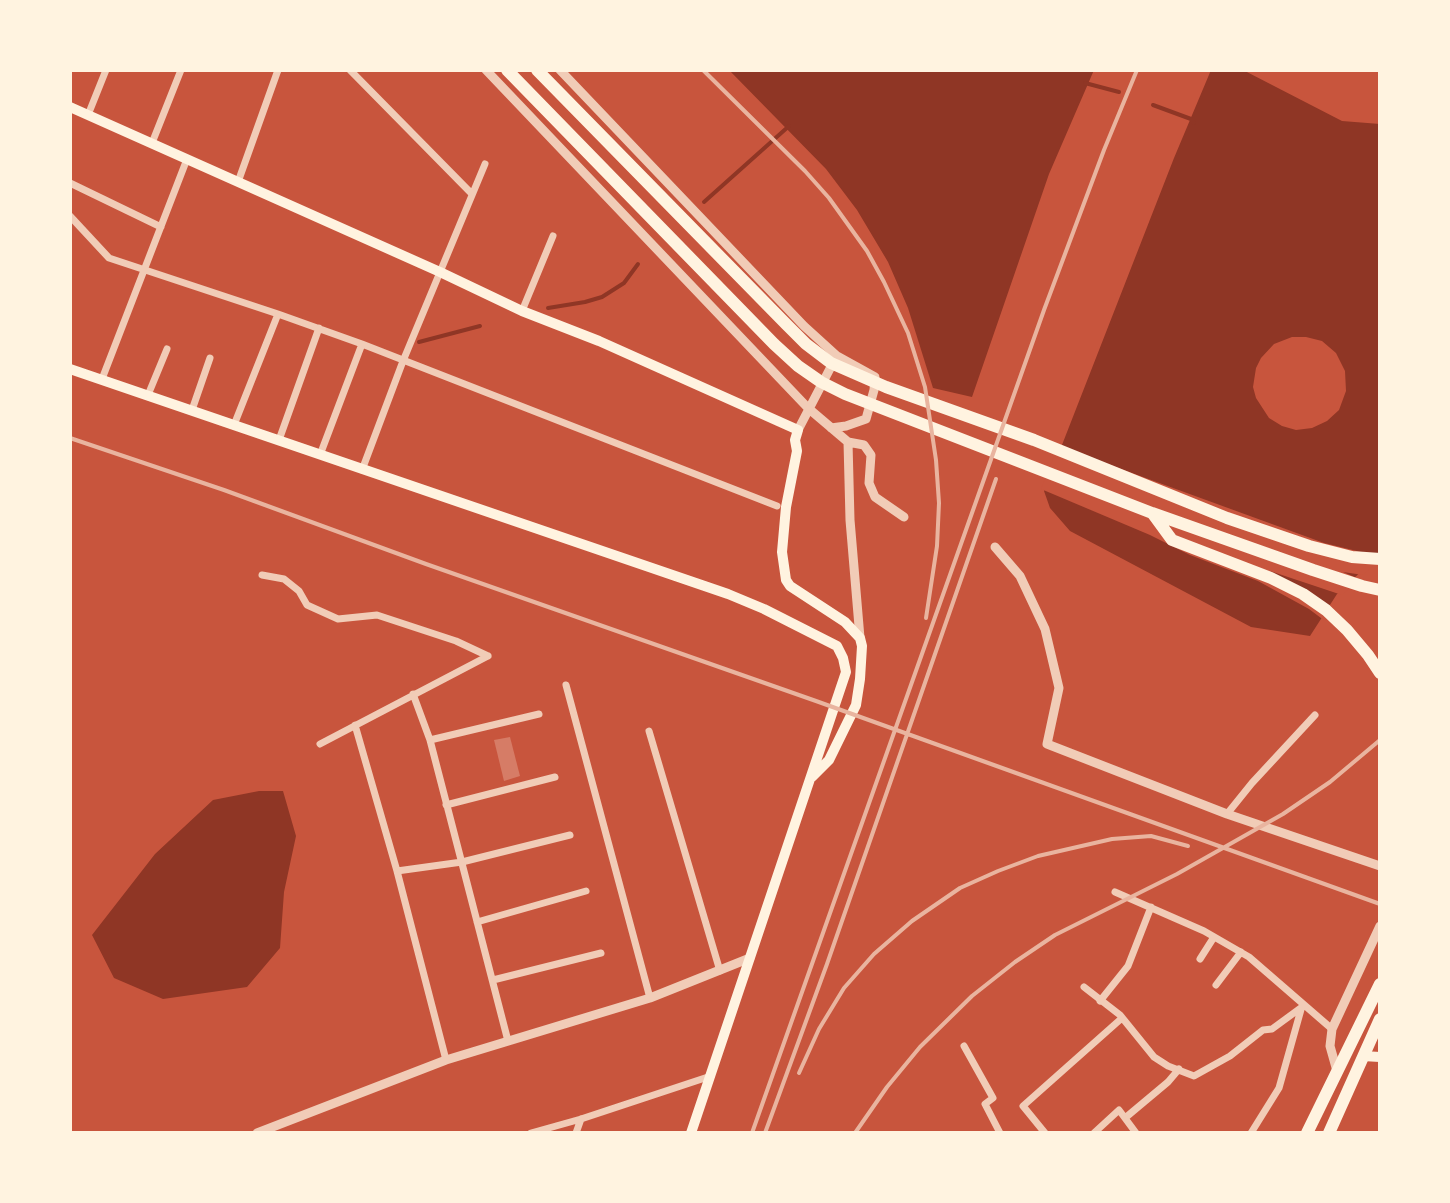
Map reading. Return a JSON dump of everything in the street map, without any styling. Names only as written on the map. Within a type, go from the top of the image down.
[{"type":"main road","points":[[537,70],[786,324],[831,363],[1227,518],[1309,546],[1352,557],[1380,559]]},
{"type":"main road","points":[[509,72],[798,366],[821,382],[1152,513],[1313,570],[1380,590]]},
{"type":"main road","points":[[70,107],[522,311],[599,341],[797,435],[782,552],[786,580],[790,586],[845,622],[860,638],[862,646],[856,705],[829,760],[811,778]]},
{"type":"main road","points":[[70,369],[728,594],[837,646],[846,672],[691,1133]]},
{"type":"main road","points":[[1152,513],[1172,540],[1271,578],[1326,610],[1347,630],[1380,673]]},
{"type":"main road","points":[[1307,1133],[1380,984]]},
{"type":"main road","points":[[1329,1133],[1380,1019]]},
{"type":"main road","points":[[1363,1056],[1380,1057]]},
{"type":"street","points":[[88,115],[106,70]]},
{"type":"street","points":[[152,143],[181,70]]},
{"type":"street","points":[[238,182],[278,70]]},
{"type":"street","points":[[350,70],[472,194]]},
{"type":"street","points":[[486,70],[808,408],[848,442],[864,445],[871,455],[869,483],[875,497],[904,517]]},
{"type":"street","points":[[560,70],[804,326],[837,356],[875,377],[866,419],[831,428]]},
{"type":"street","points":[[102,379],[187,159]]},
{"type":"street","points":[[362,470],[403,361],[485,164]]},
{"type":"street","points":[[70,183],[161,227]]},
{"type":"street","points":[[70,216],[109,258],[319,328],[777,506]]},
{"type":"street","points":[[522,311],[553,236]]},
{"type":"street","points":[[234,425],[278,314]]},
{"type":"street","points":[[279,440],[319,328]]},
{"type":"street","points":[[320,455],[362,344]]},
{"type":"street","points":[[148,395],[167,349]]},
{"type":"street","points":[[797,435],[837,356]]},
{"type":"street","points":[[192,410],[210,358]]},
{"type":"street","points":[[848,442],[850,520],[860,638]]},
{"type":"street","points":[[995,547],[1020,576],[1045,629],[1059,688],[1047,744],[1227,814],[1380,866]]},
{"type":"street","points":[[262,575],[284,579],[299,591],[307,605],[338,619],[377,615],[456,641],[488,656],[320,744]]},
{"type":"street","points":[[566,685],[650,998]]},
{"type":"street","points":[[413,694],[430,740],[508,1041]]},
{"type":"street","points":[[430,740],[539,714]]},
{"type":"street","points":[[1227,814],[1315,715]]},
{"type":"street","points":[[355,725],[446,1060]]},
{"type":"street","points":[[649,731],[720,971]]},
{"type":"street","points":[[446,805],[555,777]]},
{"type":"street","points":[[397,871],[462,862],[570,835]]},
{"type":"street","points":[[477,922],[586,891]]},
{"type":"street","points":[[1115,892],[1241,952],[1332,1029]]},
{"type":"street","points":[[1100,1001],[1128,966],[1151,907]]},
{"type":"street","points":[[1337,1071],[1330,1046],[1332,1029],[1380,926]]},
{"type":"street","points":[[1200,959],[1214,937]]},
{"type":"street","points":[[1216,985],[1241,952]]},
{"type":"street","points":[[493,980],[601,953]]},
{"type":"street","points":[[257,1133],[446,1060],[650,998],[750,958]]},
{"type":"street","points":[[1084,987],[1122,1018],[1154,1057],[1194,1076],[1230,1056],[1263,1030],[1272,1029],[1302,1005]]},
{"type":"street","points":[[1251,1133],[1279,1088],[1302,1005]]},
{"type":"street","points":[[1045,1133],[1023,1106],[1122,1018]]},
{"type":"street","points":[[964,1046],[993,1098],[985,1104],[1000,1133]]},
{"type":"street","points":[[1125,1118],[1179,1069]]},
{"type":"street","points":[[531,1133],[711,1076]]},
{"type":"street","points":[[1094,1133],[1119,1110],[1136,1133]]},
{"type":"street","points":[[576,1133],[581,1119]]},
{"type":"shaded area","points":[[729,70],[1094,70],[1049,174],[972,397],[933,388],[908,308],[888,262],[857,210],[826,169]]},
{"type":"shaded area","points":[[1211,70],[1243,70],[1342,121],[1380,124],[1380,554],[1337,594],[1310,636],[1251,627],[1070,531],[1050,508],[1044,491]],"holes":[[[1292,337],[1322,341],[1336,353],[1345,371],[1346,391],[1339,410],[1327,421],[1312,428],[1296,430],[1269,418],[1253,387],[1256,368],[1274,344]]]},
{"type":"shaded area","points":[[259,791],[283,791],[296,836],[284,892],[280,948],[247,987],[163,999],[114,978],[92,935],[155,854],[213,800]]},
{"type":"pier","points":[[1058,446],[1324,543],[1380,559],[1363,575],[1343,572],[1359,579],[1342,595],[1270,571],[1332,609],[1325,621],[1258,581],[1190,555],[1041,489]]},
{"type":"building","points":[[510,737],[520,776],[504,781],[494,740]]},
{"type":"waterway","points":[[1085,83],[1119,92]]},
{"type":"waterway","points":[[1153,105],[1191,119],[1194,123]]},
{"type":"waterway","points":[[704,202],[789,126]]},
{"type":"waterway","points":[[548,308],[602,297],[624,283],[638,264]]},
{"type":"waterway","points":[[419,342],[480,326]]},
{"type":"railway","points":[[703,70],[829,198],[867,251],[908,333],[925,387],[939,503],[937,546],[926,618]]},
{"type":"railway","points":[[752,1133],[1044,310],[1137,70]]},
{"type":"railway","points":[[70,438],[224,490],[1380,904]]},
{"type":"railway","points":[[765,1133],[996,479]]},
{"type":"railway","points":[[855,1133],[920,1047],[972,996],[1015,962],[1055,935],[1177,874],[1283,814],[1330,782],[1380,740]]},
{"type":"railway","points":[[799,1073],[819,1029],[844,988],[874,954],[912,921],[960,888],[1038,856],[1112,839],[1151,836],[1188,846]]}]
